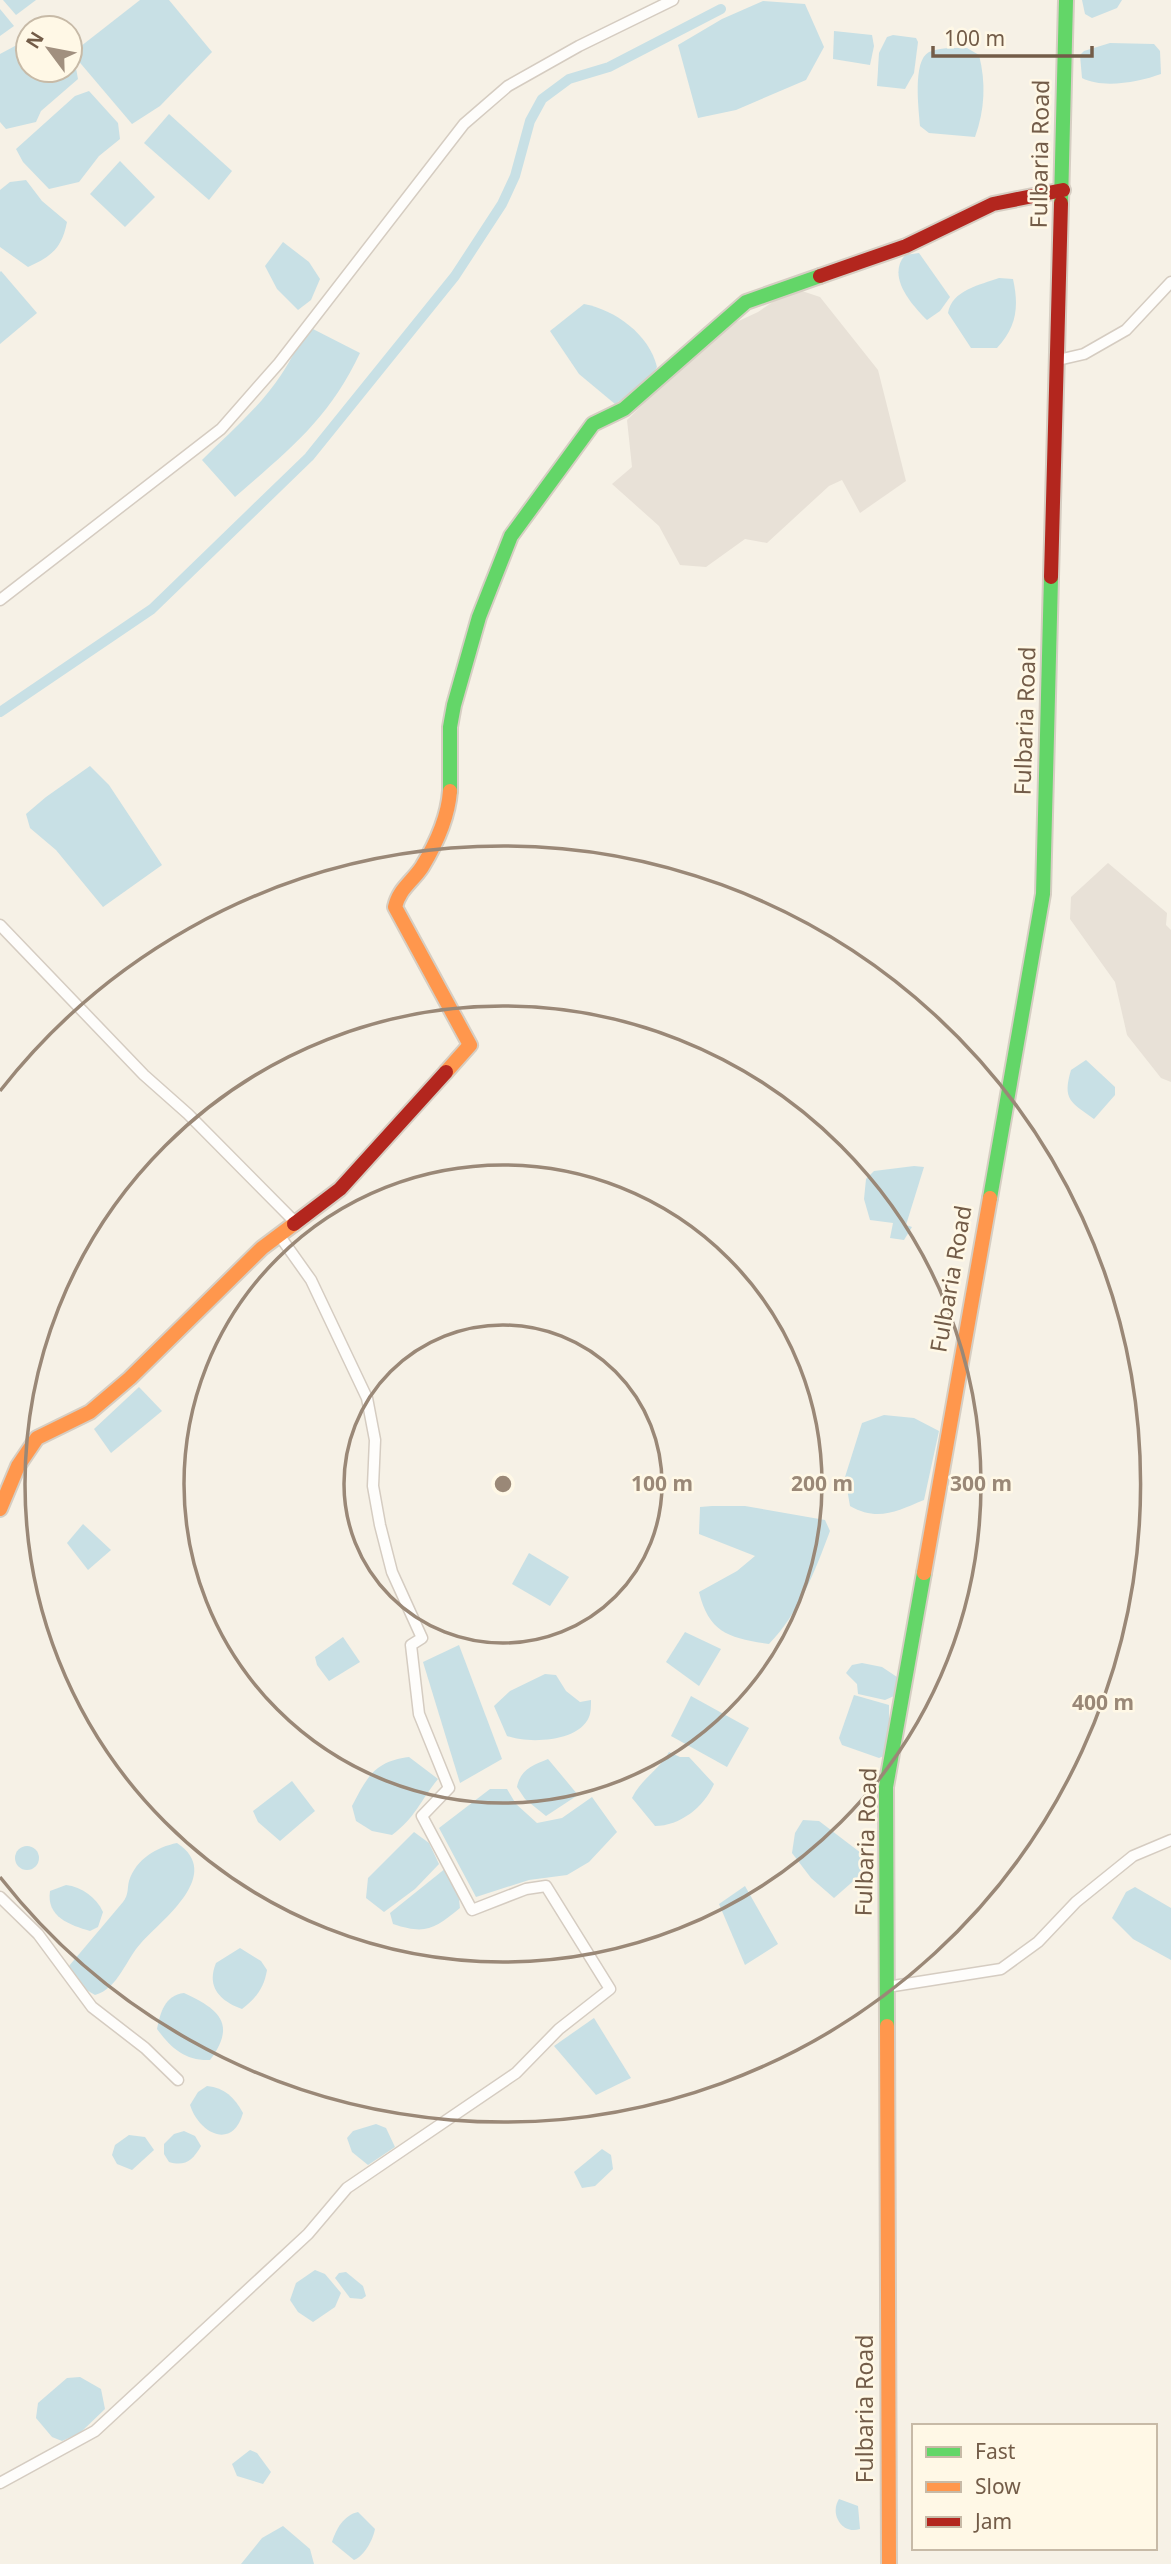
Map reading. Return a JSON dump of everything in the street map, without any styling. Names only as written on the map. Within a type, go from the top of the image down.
[{"type":"main road","name":"Fulbaria Road","points":[[889,2564],[886,1787],[1043,894],[1066,0]]},
{"type":"main road","points":[[0,1510],[18,1466],[37,1437],[90,1412],[130,1378],[219,1286],[279,1235],[341,1189],[470,1045],[395,907],[398,894],[421,868],[448,814],[450,727],[463,668],[479,617],[511,536],[593,424],[624,409],[710,330],[746,302],[906,246],[993,204],[1063,190]]},
{"type":"street","points":[[0,600],[221,429],[279,363],[464,124],[508,86],[579,46],[674,0]]},
{"type":"street","points":[[1058,360],[1084,354],[1126,330],[1171,282]]},
{"type":"street","points":[[0,925],[106,1032],[144,1075],[188,1114],[296,1223]]},
{"type":"street","points":[[0,2483],[94,2431],[308,2234],[347,2188],[516,2073],[559,2029],[610,1989],[546,1886],[526,1889],[472,1910],[422,1816],[449,1788],[419,1714],[411,1645],[422,1638],[392,1572],[380,1525],[373,1486],[375,1440],[367,1398],[311,1280],[279,1235]]},
{"type":"street","points":[[887,1987],[1001,1969],[1038,1942],[1076,1902],[1133,1856],[1171,1840]]},
{"type":"street","points":[[0,1897],[38,1934],[92,2007],[145,2048],[178,2080]]},
{"type":"shaded area","points":[[793,288],[820,297],[878,370],[906,481],[860,513],[842,480],[829,486],[767,543],[745,539],[706,567],[680,565],[659,526],[612,484],[632,467],[627,420],[715,332],[758,312]]},
{"type":"shaded area","points":[[1108,863],[1167,913],[1166,925],[1171,930],[1171,1082],[1161,1078],[1127,1035],[1115,982],[1070,919],[1071,897]]},
{"type":"water","points":[[3,0],[36,0],[17,14]]},
{"type":"water","points":[[140,0],[169,0],[212,52],[160,106],[132,124],[84,67],[84,44]]},
{"type":"water","points":[[1082,0],[1122,0],[1117,8],[1092,18],[1085,14]]},
{"type":"water","points":[[763,1],[805,4],[824,47],[806,80],[736,110],[698,118],[678,45],[722,19]]},
{"type":"water","points":[[0,9],[14,26],[0,36]]},
{"type":"water","points":[[834,31],[872,35],[874,46],[870,65],[833,59]]},
{"type":"water","points":[[893,35],[916,38],[918,42],[914,73],[905,89],[877,86],[879,53],[887,37]]},
{"type":"water","points":[[1110,43],[1154,44],[1160,51],[1161,74],[1132,82],[1110,84],[1082,78],[1080,55],[1084,51]]},
{"type":"water","points":[[14,46],[14,84],[72,84],[41,111],[36,122],[6,129],[0,122],[0,54]]},
{"type":"water","points":[[967,48],[979,55],[983,75],[983,106],[975,137],[929,133],[920,126],[920,65],[929,52]]},
{"type":"water","points":[[89,91],[118,123],[120,139],[99,156],[79,182],[49,189],[23,162],[16,149],[75,96]]},
{"type":"water","points":[[169,114],[232,171],[209,200],[144,143]]},
{"type":"water","points":[[120,161],[155,197],[125,227],[90,194]]},
{"type":"water","points":[[26,180],[42,201],[67,222],[55,250],[28,267],[0,247],[0,190],[10,182]]},
{"type":"water","points":[[283,242],[309,262],[320,279],[311,300],[298,310],[277,289],[265,266]]},
{"type":"water","points":[[919,253],[950,297],[940,311],[927,320],[908,298],[898,272],[905,255]]},
{"type":"water","points":[[0,272],[37,313],[0,344]]},
{"type":"water","points":[[999,278],[1013,279],[1016,307],[1009,332],[997,348],[971,348],[948,313],[951,305],[968,290]]},
{"type":"water","points":[[584,304],[607,312],[629,325],[647,344],[657,367],[648,382],[615,404],[579,374],[550,331]]},
{"type":"water","points":[[311,328],[360,353],[335,397],[321,415],[290,448],[235,497],[202,460],[264,398]]},
{"type":"water","points":[[90,766],[109,785],[162,865],[103,907],[56,850],[30,828],[26,814]]},
{"type":"water","points":[[1086,1060],[1115,1087],[1115,1095],[1094,1119],[1074,1104],[1068,1094],[1071,1070]]},
{"type":"water","points":[[924,1167],[906,1225],[912,1227],[904,1240],[890,1238],[893,1223],[870,1220],[864,1199],[866,1179],[874,1171]]},
{"type":"water","points":[[139,1387],[162,1411],[111,1453],[94,1429]]},
{"type":"water","points":[[884,1415],[914,1418],[939,1431],[924,1500],[879,1514],[860,1511],[850,1506],[845,1477],[862,1423]]},
{"type":"water","points":[[745,1506],[825,1520],[830,1531],[798,1605],[769,1644],[732,1636],[723,1631],[715,1625],[703,1606],[699,1592],[737,1571],[755,1556],[699,1534],[700,1507]]},
{"type":"water","points":[[83,1524],[111,1550],[88,1570],[67,1543]]},
{"type":"water","points":[[529,1553],[569,1577],[550,1606],[512,1584]]},
{"type":"water","points":[[685,1632],[721,1649],[699,1686],[666,1662]]},
{"type":"water","points":[[343,1637],[360,1662],[329,1681],[317,1665],[315,1657]]},
{"type":"water","points":[[459,1645],[502,1759],[460,1783],[423,1662]]},
{"type":"water","points":[[862,1663],[882,1667],[900,1679],[901,1693],[885,1700],[858,1694],[857,1684],[846,1673],[852,1665]]},
{"type":"water","points":[[545,1674],[556,1675],[566,1691],[580,1702],[591,1700],[589,1717],[575,1732],[552,1739],[527,1740],[507,1736],[494,1706],[510,1691]]},
{"type":"water","points":[[854,1695],[889,1705],[889,1754],[879,1758],[842,1745],[839,1738]]},
{"type":"water","points":[[691,1696],[749,1728],[727,1767],[671,1736]]},
{"type":"water","points":[[669,1752],[680,1757],[689,1757],[714,1784],[704,1800],[690,1814],[673,1823],[655,1826],[632,1798]]},
{"type":"water","points":[[409,1757],[438,1779],[412,1815],[392,1835],[372,1831],[356,1821],[352,1806],[373,1772],[388,1762]]},
{"type":"water","points":[[548,1759],[578,1795],[546,1816],[525,1799],[517,1787],[524,1772]]},
{"type":"water","points":[[292,1781],[315,1811],[280,1841],[258,1822],[253,1811]]},
{"type":"water","points":[[490,1789],[507,1789],[516,1804],[537,1823],[562,1818],[592,1797],[617,1832],[589,1862],[567,1875],[529,1880],[476,1897],[439,1828]]},
{"type":"water","points":[[803,1820],[819,1821],[874,1863],[834,1898],[811,1878],[792,1853],[795,1833]]},
{"type":"water","points":[[414,1832],[429,1843],[439,1864],[415,1889],[384,1912],[366,1898],[368,1878]]},
{"type":"water","points":[[177,1843],[190,1855],[194,1868],[192,1882],[185,1896],[141,1943],[110,1987],[95,1995],[79,1983],[69,1966],[123,1902],[132,1873],[142,1860],[155,1851]]},
{"type":"water","points":[[27,1846],[38,1853],[39,1858],[32,1869],[27,1870],[16,1863],[15,1858],[22,1847]]},
{"type":"water","points":[[446,1868],[458,1890],[460,1908],[429,1928],[414,1929],[393,1924],[390,1913]]},
{"type":"water","points":[[66,1885],[83,1890],[97,1902],[103,1912],[98,1927],[90,1931],[82,1929],[56,1914],[50,1900],[50,1891]]},
{"type":"water","points":[[745,1886],[778,1944],[745,1965],[719,1904]]},
{"type":"water","points":[[1135,1887],[1171,1908],[1171,1960],[1133,1939],[1112,1918],[1126,1892]]},
{"type":"water","points":[[240,1948],[261,1961],[267,1970],[259,1992],[242,2009],[221,1997],[213,1979],[216,1963]]},
{"type":"water","points":[[184,1993],[207,2005],[220,2019],[222,2037],[210,2060],[193,2058],[179,2052],[157,2029],[168,2001]]},
{"type":"water","points":[[594,2018],[631,2078],[596,2095],[554,2046]]},
{"type":"water","points":[[207,2086],[228,2094],[243,2113],[238,2125],[231,2132],[216,2134],[208,2130],[194,2115],[190,2105],[198,2092]]},
{"type":"water","points":[[376,2124],[386,2128],[395,2147],[368,2165],[352,2152],[347,2138],[353,2131]]},
{"type":"water","points":[[184,2131],[195,2136],[201,2146],[188,2161],[180,2164],[169,2162],[164,2154],[164,2144],[174,2134]]},
{"type":"water","points":[[129,2135],[145,2137],[154,2150],[132,2170],[117,2164],[112,2155],[115,2145]]},
{"type":"water","points":[[602,2149],[611,2155],[613,2169],[595,2186],[582,2188],[574,2172]]},
{"type":"water","points":[[315,2270],[325,2274],[341,2293],[335,2307],[313,2322],[298,2312],[290,2300],[296,2283]]},
{"type":"water","points":[[346,2272],[363,2286],[366,2296],[362,2299],[350,2298],[335,2278],[339,2273]]},
{"type":"water","points":[[80,2377],[101,2389],[105,2409],[80,2433],[62,2441],[52,2437],[36,2418],[38,2403],[67,2378]]},
{"type":"water","points":[[250,2450],[257,2453],[271,2472],[263,2484],[237,2476],[232,2464]]},
{"type":"water","points":[[839,2499],[858,2506],[860,2529],[848,2529],[839,2522],[836,2505]]},
{"type":"water","points":[[358,2512],[375,2529],[368,2547],[354,2560],[332,2542],[341,2523]]},
{"type":"water","points":[[283,2526],[310,2549],[314,2564],[241,2564],[262,2538]]},
{"type":"waterway","points":[[0,712],[152,609],[309,457],[455,276],[502,204],[515,176],[530,121],[542,99],[569,79],[609,67],[721,9]]},
{"type":"traffic: fast","points":[[1061,203],[1066,0]]},
{"type":"traffic: fast","points":[[450,791],[450,727],[454,705],[479,617],[511,536],[593,424],[624,409],[746,302],[820,276]]},
{"type":"traffic: fast","points":[[990,1198],[1043,894],[1051,577]]},
{"type":"traffic: fast","points":[[887,2026],[886,1787],[924,1573]]},
{"type":"traffic: slow","points":[[446,1072],[470,1045],[395,907],[406,886],[422,867],[436,840],[447,811],[450,791]]},
{"type":"traffic: slow","points":[[924,1573],[990,1198]]},
{"type":"traffic: slow","points":[[0,1509],[18,1466],[37,1438],[90,1412],[130,1378],[262,1248],[294,1224]]},
{"type":"traffic: slow","points":[[887,2026],[889,2564]]},
{"type":"traffic: jam","points":[[820,276],[906,246],[993,204],[1063,190]]},
{"type":"traffic: jam","points":[[1051,577],[1061,203]]},
{"type":"traffic: jam","points":[[294,1224],[340,1189],[446,1072]]}]
